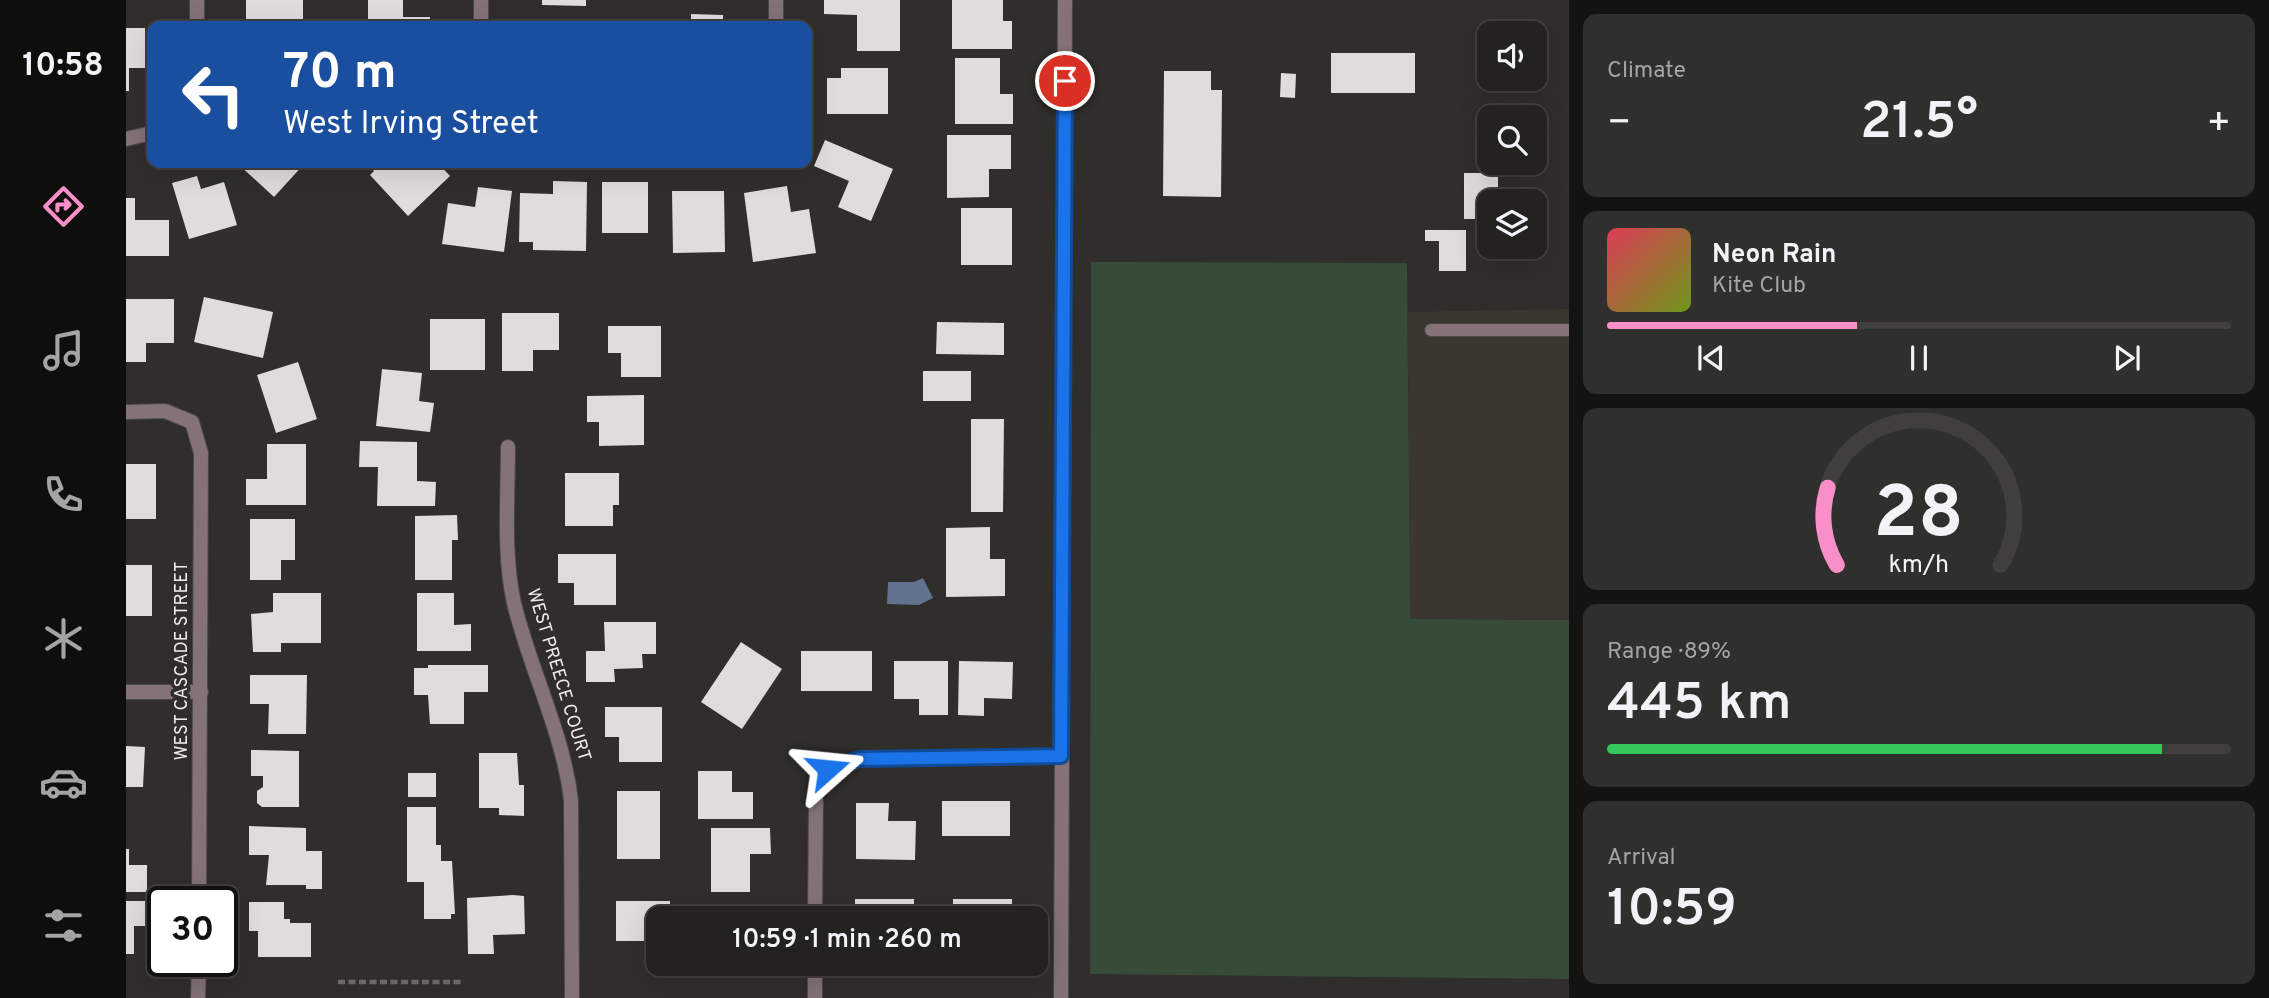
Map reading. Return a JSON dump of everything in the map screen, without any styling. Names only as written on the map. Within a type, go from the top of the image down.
[{"type":"street","points":[[197,0],[197,21]]},
{"type":"street","points":[[481,0],[481,21]]},
{"type":"street","points":[[776,0],[776,21]]},
{"type":"street","points":[[1061,998],[1065,0]]},
{"type":"street","points":[[126,139],[147,134]]},
{"type":"street","name":"WEST CASCADE STREET","points":[[126,412],[165,411],[192,422],[201,453],[199,886]]},
{"type":"street","name":"WEST PREECE COURT","points":[[508,447],[508,563],[514,604],[567,767],[570,789],[572,998]]},
{"type":"street","points":[[126,691],[201,692]]},
{"type":"street","points":[[815,906],[816,796],[828,769],[859,759],[1061,756]]},
{"type":"street","points":[[815,976],[815,998]]},
{"type":"street","points":[[198,998],[199,977]]},
{"type":"lane","points":[[1431,330],[1569,330]]},
{"type":"path","points":[[338,982],[461,982]]},
{"type":"shaded area","points":[[1569,309],[1569,620],[1409,619],[1408,312]]},
{"type":"green space","points":[[1091,262],[1407,263],[1410,619],[1569,620],[1569,979],[1090,974]]},
{"type":"water","points":[[923,578],[933,598],[919,605],[887,604],[888,582],[914,582]]},
{"type":"building","points":[[246,0],[303,0],[303,21],[246,21]]},
{"type":"building","points":[[368,0],[403,0],[403,17],[430,17],[430,21],[368,21]]},
{"type":"building","points":[[542,0],[586,0],[586,6],[542,5]]},
{"type":"building","points":[[824,0],[900,0],[900,51],[857,51],[857,15],[824,14]]},
{"type":"building","points":[[952,0],[1003,0],[1003,21],[1012,21],[1012,49],[952,49]]},
{"type":"building","points":[[691,14],[723,15],[723,21],[691,21]]},
{"type":"building","points":[[126,28],[145,28],[145,68],[129,68],[129,91],[126,91]]},
{"type":"building","points":[[1331,53],[1415,53],[1415,93],[1331,93]]},
{"type":"building","points":[[955,58],[1000,58],[1000,94],[1013,94],[1013,124],[955,124]]},
{"type":"building","points":[[841,68],[888,68],[888,114],[827,114],[827,78],[841,78]]},
{"type":"building","points":[[1164,71],[1211,71],[1211,90],[1222,90],[1221,197],[1163,196]]},
{"type":"building","points":[[1281,73],[1296,74],[1295,98],[1280,97]]},
{"type":"building","points":[[947,135],[1011,135],[1011,169],[989,169],[989,197],[947,198]]},
{"type":"building","points":[[825,140],[893,169],[871,221],[838,207],[849,181],[814,166]]},
{"type":"building","points":[[242,168],[300,168],[274,197]]},
{"type":"building","points":[[371,168],[443,168],[450,176],[408,216],[370,175],[374,171]]},
{"type":"building","points":[[1464,173],[1498,175],[1498,189],[1477,189],[1477,219],[1464,219]]},
{"type":"building","points":[[197,176],[201,189],[224,182],[237,225],[189,239],[172,183]]},
{"type":"building","points":[[553,181],[587,182],[586,251],[533,250],[533,242],[519,242],[520,193],[553,194]]},
{"type":"building","points":[[602,182],[648,182],[648,233],[602,233]]},
{"type":"building","points":[[787,186],[791,212],[809,209],[816,253],[753,262],[744,193]]},
{"type":"building","points":[[478,187],[512,191],[504,252],[442,244],[448,203],[475,207]]},
{"type":"building","points":[[672,191],[724,191],[725,252],[673,253]]},
{"type":"building","points":[[126,198],[135,198],[135,220],[169,220],[169,256],[126,256]]},
{"type":"building","points":[[961,208],[1012,208],[1012,265],[961,265]]},
{"type":"building","points":[[1425,230],[1466,230],[1466,271],[1439,271],[1439,241],[1425,241]]},
{"type":"building","points":[[204,297],[273,312],[263,358],[194,342]]},
{"type":"building","points":[[126,299],[174,299],[174,343],[146,343],[146,362],[126,362]]},
{"type":"building","points":[[502,313],[559,313],[559,350],[533,350],[533,371],[502,371]]},
{"type":"building","points":[[430,319],[485,319],[485,370],[430,370]]},
{"type":"building","points":[[937,322],[1004,323],[1004,355],[936,354]]},
{"type":"building","points":[[608,326],[661,326],[661,377],[621,377],[621,353],[608,353]]},
{"type":"building","points":[[298,362],[317,419],[276,433],[257,375]]},
{"type":"building","points":[[382,369],[422,373],[419,401],[434,403],[430,432],[376,426]]},
{"type":"building","points":[[923,371],[971,371],[971,401],[923,401]]},
{"type":"building","points":[[644,395],[644,445],[599,446],[599,422],[587,422],[587,396]]},
{"type":"building","points":[[971,419],[1004,419],[1003,512],[971,512]]},
{"type":"building","points":[[360,441],[417,442],[417,481],[436,482],[435,506],[377,506],[378,467],[359,467]]},
{"type":"building","points":[[267,444],[306,444],[306,505],[246,505],[246,479],[267,479]]},
{"type":"building","points":[[126,464],[156,464],[156,519],[126,519]]},
{"type":"building","points":[[565,473],[619,473],[619,505],[613,505],[613,526],[565,526]]},
{"type":"building","points":[[457,515],[458,540],[452,540],[452,580],[415,580],[415,516]]},
{"type":"building","points":[[250,519],[295,519],[295,560],[281,560],[281,580],[250,580]]},
{"type":"building","points":[[990,527],[990,559],[1005,559],[1005,596],[946,597],[946,528]]},
{"type":"building","points":[[558,554],[616,554],[616,605],[574,605],[574,583],[558,583]]},
{"type":"building","points":[[126,565],[152,565],[152,616],[126,616]]},
{"type":"building","points":[[273,593],[321,593],[321,643],[281,643],[281,652],[253,652],[251,614],[273,612]]},
{"type":"building","points":[[417,593],[454,593],[454,625],[471,624],[471,651],[417,651]]},
{"type":"building","points":[[604,622],[656,622],[656,654],[642,654],[643,668],[614,669],[615,682],[586,682],[586,651],[605,651]]},
{"type":"building","points":[[741,642],[782,669],[742,729],[701,702]]},
{"type":"building","points":[[801,651],[872,651],[872,691],[801,691]]},
{"type":"building","points":[[894,661],[948,661],[948,715],[919,715],[919,699],[894,699]]},
{"type":"building","points":[[959,661],[1013,662],[1012,699],[984,698],[984,716],[958,715]]},
{"type":"building","points":[[428,665],[488,665],[488,692],[464,692],[464,724],[430,724],[428,695],[414,695],[414,668],[428,668]]},
{"type":"building","points":[[250,675],[307,675],[306,734],[268,734],[269,704],[250,704]]},
{"type":"building","points":[[605,707],[662,707],[662,762],[619,762],[619,737],[605,737]]},
{"type":"building","points":[[126,746],[145,747],[143,787],[126,787]]},
{"type":"building","points":[[251,750],[299,751],[299,807],[262,807],[257,803],[257,791],[263,787],[263,776],[251,776]]},
{"type":"building","points":[[479,753],[517,753],[519,785],[524,785],[524,816],[499,815],[499,808],[479,808]]},
{"type":"building","points":[[698,771],[732,771],[732,792],[753,792],[753,819],[698,819]]},
{"type":"building","points":[[408,773],[436,773],[436,797],[408,797]]},
{"type":"building","points":[[617,791],[660,791],[660,859],[617,859]]},
{"type":"building","points":[[942,801],[1010,801],[1010,836],[942,836]]},
{"type":"building","points":[[856,803],[889,803],[888,821],[916,821],[915,860],[856,859]]},
{"type":"building","points":[[407,807],[436,807],[436,845],[441,845],[441,861],[452,861],[455,914],[451,914],[451,919],[424,919],[424,882],[407,882]]},
{"type":"building","points":[[249,826],[306,828],[306,851],[322,851],[322,889],[306,889],[306,885],[266,885],[269,855],[249,855]]},
{"type":"building","points":[[711,828],[770,828],[771,854],[750,854],[750,892],[711,892]]},
{"type":"building","points":[[126,849],[129,849],[129,865],[147,865],[147,892],[126,892]]},
{"type":"building","points":[[524,896],[525,934],[493,935],[494,954],[468,954],[467,898]]},
{"type":"building","points":[[855,899],[914,899],[914,906],[855,906]]},
{"type":"building","points":[[953,899],[1012,899],[1012,906],[953,906]]},
{"type":"building","points":[[126,901],[147,901],[147,926],[134,926],[134,954],[126,954]]},
{"type":"building","points":[[616,901],[670,901],[670,906],[646,906],[646,958],[644,941],[616,941]]},
{"type":"building","points":[[249,902],[284,902],[284,919],[290,919],[290,923],[311,923],[311,957],[258,957],[258,931],[249,931]]},
{"type":"building","points":[[717,905],[770,905],[770,906]]},
{"type":"route","points":[[828,769],[859,759],[1061,756],[1065,81]]}]
